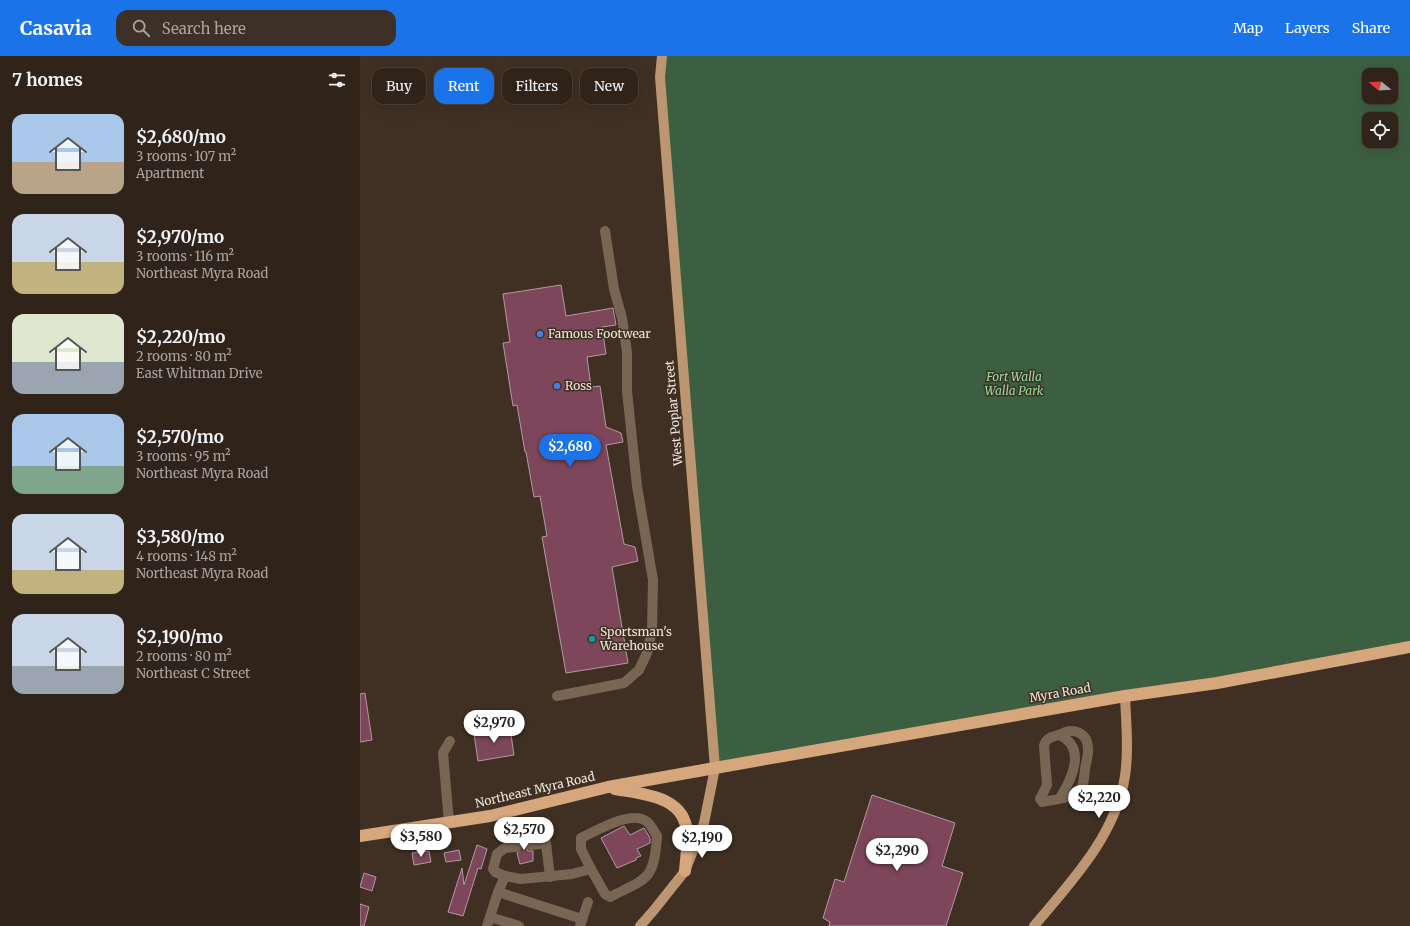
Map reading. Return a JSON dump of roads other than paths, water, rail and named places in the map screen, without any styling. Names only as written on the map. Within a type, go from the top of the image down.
[{"type":"highway","name":"Myra Road","points":[[715,768],[1125,696],[1217,683],[1410,647]]},
{"type":"highway","name":"Northeast Myra Road","points":[[360,836],[490,816],[608,787],[715,768]]},
{"type":"highway","points":[[608,787],[659,797],[674,805],[685,820],[688,834],[685,871]]},
{"type":"main road","name":"West Poplar Street","points":[[640,926],[685,871],[704,823],[715,768],[660,77],[662,56]]},
{"type":"main road","points":[[1034,926],[1082,869],[1113,816],[1125,778],[1127,760],[1125,696]]},
{"type":"lane","points":[[557,696],[624,683],[639,670],[647,653],[652,630],[653,580],[637,486],[627,391],[627,352],[622,318],[614,289],[605,231]]},
{"type":"lane","points":[[1064,731],[1079,731],[1087,741],[1088,751],[1082,789],[1075,795],[1060,798],[1041,800],[1047,785],[1044,746],[1045,741],[1050,737],[1059,735],[1064,731]]},
{"type":"lane","points":[[1059,735],[1070,742],[1074,748],[1075,757],[1072,777],[1060,798]]},
{"type":"lane","points":[[449,822],[442,753],[450,740]]},
{"type":"lane","points":[[636,818],[648,822],[657,836],[651,871],[645,879],[610,897],[605,894],[591,869],[581,849],[581,838],[617,821],[636,818]]},
{"type":"lane","points":[[531,845],[546,843],[550,876]]},
{"type":"lane","points":[[516,847],[505,848],[497,854],[493,869],[495,872],[521,880],[572,874],[591,869]]},
{"type":"lane","points":[[505,876],[498,892],[489,923],[519,926]]},
{"type":"lane","points":[[498,892],[581,923],[588,902]]},
{"type":"tunnel","points":[[516,847],[531,845]]},
{"type":"place","name":"Famous Footwear","points":[[540,334]]},
{"type":"place","name":"Ross","points":[[557,386]]},
{"type":"place","name":"Sportsman's Warehouse","points":[[592,639]]},
{"type":"park label","name":"Fort Walla Walla Park","points":[[1014,384]]}]
